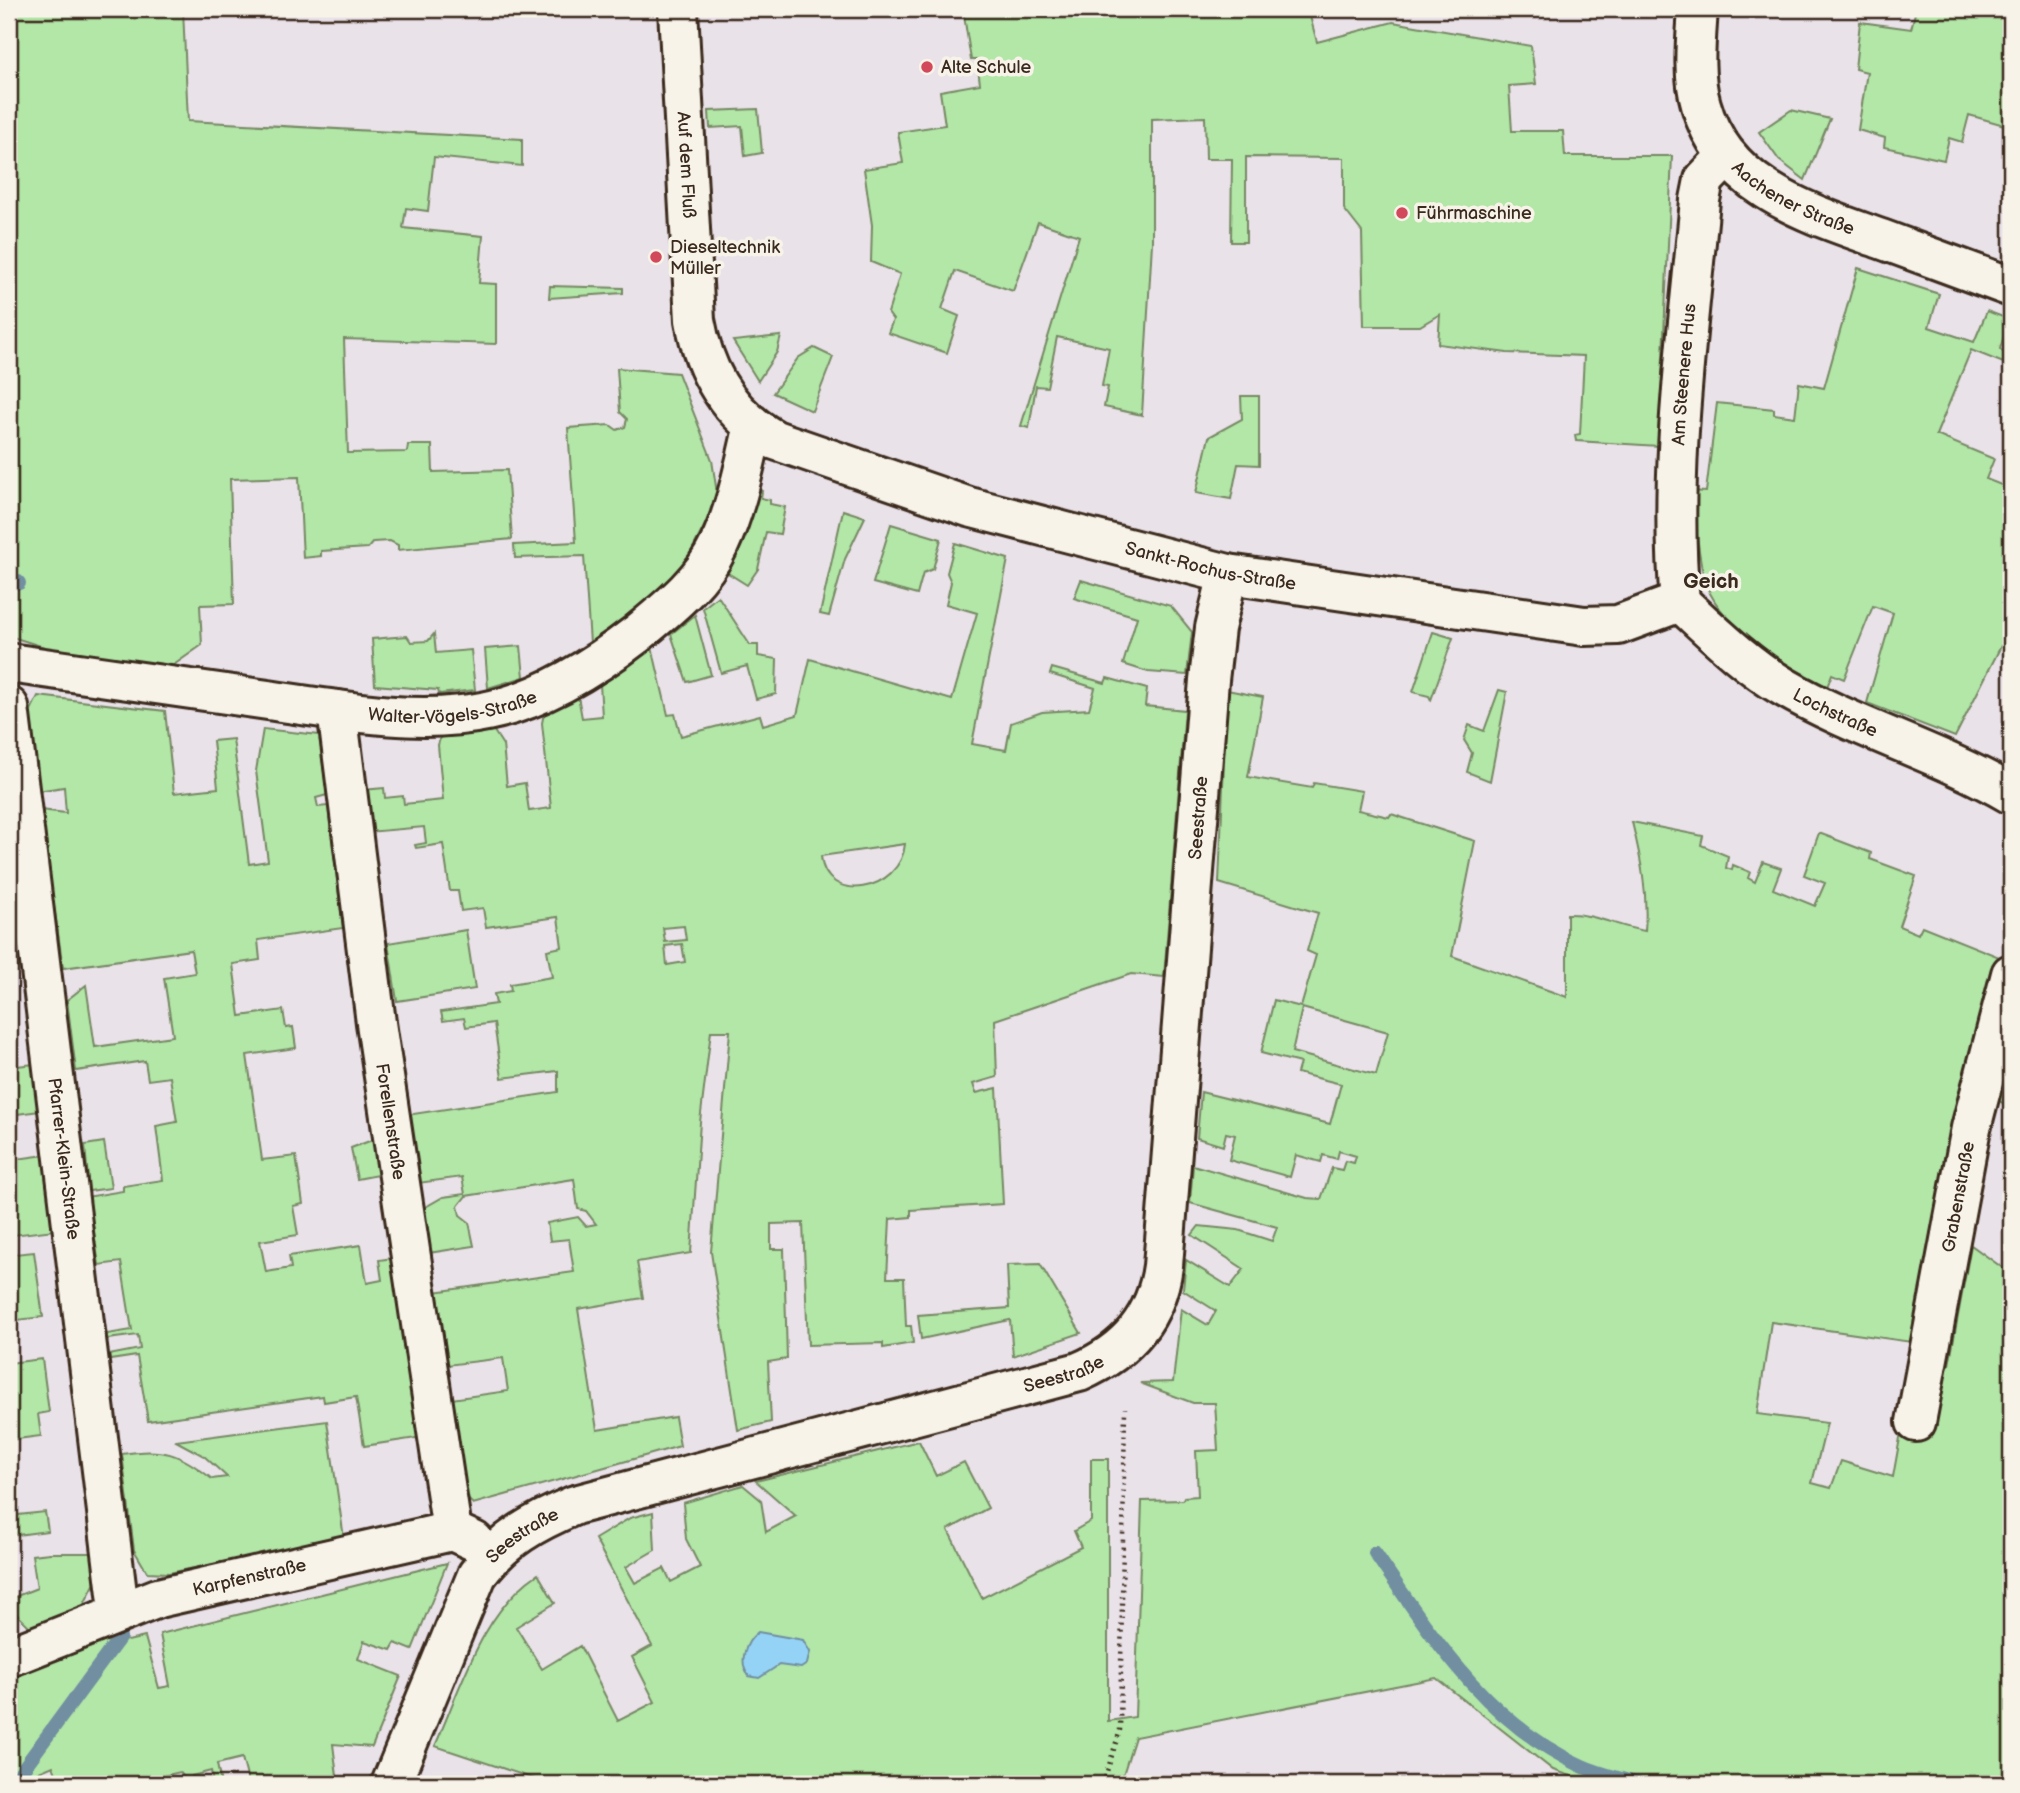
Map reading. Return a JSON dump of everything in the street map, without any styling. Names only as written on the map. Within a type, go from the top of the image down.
[{"type":"street","name":"Auf dem Fluß","points":[[678,9],[695,320],[703,353],[718,384],[729,404],[753,429]]},
{"type":"street","name":"Aachener Straße","points":[[1698,9],[1696,61],[1700,104],[1713,135],[1727,156],[1757,185],[1798,209],[2011,287]]},
{"type":"street","name":"Am Steenere Hus","points":[[1680,602],[1676,534],[1678,454],[1700,200],[1704,180],[1727,156]]},
{"type":"street","name":"Sankt-Rochus-Straße","points":[[753,429],[775,440],[970,507],[1228,574],[1584,626],[1618,625],[1680,602]]},
{"type":"street","name":"Walter-Vögels-Straße","points":[[9,663],[337,710],[445,717],[490,711],[537,695],[615,650],[670,606],[711,561],[731,514],[753,429]]},
{"type":"street","name":"Seestraße","points":[[391,1784],[477,1574],[495,1551],[542,1519],[575,1505],[1079,1372],[1107,1358],[1137,1332],[1154,1303],[1163,1266],[1209,680],[1215,628],[1228,574]]},
{"type":"street","name":"Lochstraße","points":[[1680,602],[1743,658],[1781,685],[1975,774],[2011,794]]},
{"type":"street","name":"Pfarrer-Klein-Straße","points":[[9,707],[119,1611]]},
{"type":"street","name":"Forellenstraße","points":[[337,710],[376,1023],[452,1531]]},
{"type":"street","name":"Grabenstraße","points":[[1916,1422],[1971,1128],[2011,974]]},
{"type":"street","points":[[452,1531],[495,1551]]},
{"type":"street","name":"Karpfenstraße","points":[[9,1657],[119,1611],[202,1586],[452,1531]]},
{"type":"path","points":[[1103,1784],[1120,1730],[1125,1408]]},
{"type":"green space","points":[[9,9],[183,9],[188,121],[522,139],[522,166],[434,157],[428,211],[406,208],[403,228],[483,236],[479,283],[496,284],[496,344],[344,339],[348,453],[407,452],[408,445],[432,445],[433,472],[507,470],[512,539],[398,550],[398,545],[390,541],[373,542],[368,548],[321,551],[321,556],[303,558],[299,477],[230,479],[234,604],[200,605],[202,645],[168,669],[82,659],[9,636]]},
{"type":"green space","points":[[963,9],[1308,9],[1317,42],[1393,22],[1531,46],[1536,84],[1509,86],[1512,131],[1563,131],[1565,156],[1672,156],[1659,446],[1576,441],[1575,435],[1580,434],[1584,356],[1507,353],[1438,344],[1440,314],[1420,326],[1364,326],[1362,232],[1344,209],[1344,158],[1246,157],[1246,242],[1231,242],[1232,159],[1206,159],[1205,117],[1152,119],[1152,243],[1142,415],[1104,407],[1108,387],[1102,386],[1109,348],[1057,337],[1047,387],[1036,386],[1029,428],[1021,426],[1079,236],[1038,222],[1013,291],[955,271],[942,309],[959,316],[947,353],[888,333],[893,320],[888,313],[900,274],[871,262],[872,225],[864,169],[903,163],[898,132],[945,125],[940,91],[980,84],[977,60],[971,60]]},
{"type":"green space","points":[[1916,9],[2011,9],[2011,127],[1969,115],[1962,142],[1949,138],[1944,160],[1884,147],[1885,138],[1858,130],[1867,72],[1855,69],[1860,22],[1911,29]]},
{"type":"green space","points":[[758,109],[762,153],[745,156],[742,126],[710,128],[709,111]]},
{"type":"green space","points":[[1791,110],[1830,119],[1805,180],[1779,160],[1759,132]]},
{"type":"green space","points":[[1858,268],[1939,294],[1929,327],[1974,342],[1987,311],[2011,320],[2011,332],[2004,336],[2000,349],[2011,360],[2011,366],[1971,350],[1936,435],[1994,459],[1986,479],[2006,487],[2011,475],[2011,652],[2001,646],[1955,737],[1867,703],[1893,613],[1873,606],[1844,679],[1832,674],[1827,687],[1792,670],[1737,628],[1711,595],[1704,578],[1692,491],[1706,492],[1717,403],[1774,409],[1774,414],[1795,417],[1799,383],[1824,388]]},
{"type":"green space","points":[[550,286],[623,288],[623,293],[549,298]]},
{"type":"green space","points":[[781,336],[777,352],[758,381],[733,341]]},
{"type":"green space","points":[[814,348],[833,357],[812,411],[773,393],[798,358]]},
{"type":"green space","points":[[617,368],[678,373],[712,460],[718,500],[683,567],[624,620],[590,643],[584,556],[515,558],[514,545],[576,542],[568,428],[610,425],[617,430],[625,427],[627,419],[620,412]]},
{"type":"green space","points":[[1241,396],[1259,396],[1259,465],[1238,464],[1231,499],[1196,493],[1209,437],[1242,419]]},
{"type":"green space","points":[[756,490],[762,491],[761,498],[770,500],[770,504],[785,507],[780,534],[766,532],[758,569],[747,585],[728,573]]},
{"type":"green space","points":[[843,510],[865,517],[845,559],[829,616],[820,614]]},
{"type":"green space","points":[[891,524],[941,539],[933,569],[923,573],[917,595],[873,583]]},
{"type":"green space","points":[[955,543],[1008,559],[972,744],[1006,750],[1011,723],[1042,712],[1089,709],[1095,688],[1050,674],[1052,668],[1105,683],[1107,678],[1147,689],[1145,706],[1185,710],[1164,977],[1131,974],[995,1020],[997,1077],[973,1084],[976,1093],[997,1088],[1003,1204],[911,1210],[911,1217],[890,1219],[887,1278],[904,1278],[906,1326],[911,1326],[913,1343],[883,1348],[883,1343],[808,1345],[803,1223],[771,1224],[771,1249],[784,1249],[787,1359],[768,1362],[771,1422],[738,1430],[711,1252],[730,1031],[711,1031],[700,1122],[691,1253],[637,1262],[643,1298],[578,1309],[597,1430],[675,1417],[680,1446],[473,1504],[457,1489],[444,1400],[508,1391],[503,1358],[439,1366],[427,1293],[574,1272],[569,1239],[550,1241],[547,1223],[578,1217],[586,1226],[596,1224],[586,1211],[578,1209],[574,1179],[466,1196],[458,1206],[460,1215],[469,1222],[474,1246],[422,1254],[415,1213],[443,1197],[465,1194],[462,1177],[411,1184],[400,1116],[558,1092],[558,1071],[502,1078],[494,1023],[466,1027],[464,1018],[443,1021],[441,1012],[496,1004],[494,994],[511,991],[510,984],[552,977],[547,950],[562,947],[558,917],[486,927],[483,908],[461,911],[458,891],[450,891],[443,844],[416,848],[415,845],[426,843],[424,827],[368,832],[363,790],[384,788],[385,798],[403,796],[404,804],[443,800],[438,745],[441,735],[492,728],[503,745],[507,786],[525,783],[529,811],[551,808],[542,723],[544,713],[578,696],[582,718],[602,716],[600,684],[652,647],[668,715],[675,714],[681,736],[760,715],[763,725],[797,715],[810,659],[952,700],[977,613],[946,604],[951,582],[947,573]],"holes":[[[905,844],[900,860],[891,873],[878,882],[863,887],[848,887],[835,882],[826,872],[821,856]],[[684,926],[686,940],[665,942],[663,928]],[[682,944],[685,962],[667,965],[665,946]]]},
{"type":"green space","points":[[1081,580],[1171,606],[1192,632],[1187,675],[1148,672],[1123,664],[1137,617],[1074,598]]},
{"type":"green space","points":[[718,596],[750,645],[758,645],[758,656],[777,659],[776,694],[756,699],[747,666],[721,673],[703,608]]},
{"type":"green space","points":[[695,615],[711,675],[687,682],[671,634]]},
{"type":"green space","points":[[1433,632],[1453,638],[1431,700],[1429,696],[1413,692]]},
{"type":"green space","points":[[434,634],[436,653],[471,650],[475,690],[439,694],[438,690],[375,685],[372,639],[407,636],[411,642],[428,641]]},
{"type":"green space","points":[[521,646],[524,677],[488,688],[485,649]]},
{"type":"green space","points":[[1227,690],[1263,697],[1248,777],[1312,788],[1314,783],[1362,791],[1358,810],[1389,817],[1391,814],[1475,841],[1452,956],[1567,997],[1567,914],[1587,916],[1645,931],[1643,876],[1632,822],[1703,836],[1701,845],[1728,856],[1726,868],[1732,870],[1733,865],[1750,872],[1748,878],[1755,882],[1763,862],[1781,868],[1773,889],[1815,906],[1825,883],[1804,875],[1819,833],[1871,853],[1870,859],[1916,876],[1899,926],[1918,934],[1922,926],[2007,960],[1918,1343],[1771,1322],[1757,1414],[1827,1423],[1812,1483],[1831,1488],[1841,1461],[1893,1477],[1903,1421],[1945,1365],[1949,1365],[1971,1245],[2011,1274],[2011,1784],[1595,1784],[1553,1770],[1436,1678],[1135,1737],[1120,1784],[550,1784],[435,1746],[464,1675],[488,1629],[502,1608],[538,1574],[555,1603],[516,1627],[542,1669],[580,1646],[618,1721],[655,1702],[632,1657],[652,1646],[595,1539],[630,1518],[653,1512],[655,1550],[626,1567],[635,1583],[664,1568],[671,1582],[700,1567],[686,1539],[683,1503],[743,1485],[761,1500],[766,1532],[796,1516],[756,1481],[919,1441],[936,1476],[964,1462],[988,1508],[948,1530],[982,1598],[1081,1547],[1074,1531],[1091,1521],[1091,1459],[1108,1459],[1108,1721],[1135,1717],[1142,1501],[1183,1500],[1184,1497],[1198,1496],[1196,1451],[1218,1450],[1215,1403],[1193,1403],[1140,1383],[1173,1382],[1181,1309],[1208,1325],[1216,1311],[1183,1290],[1186,1260],[1230,1287],[1244,1269],[1192,1235],[1199,1226],[1238,1230],[1272,1241],[1277,1227],[1190,1203],[1193,1165],[1307,1198],[1321,1199],[1332,1168],[1342,1170],[1345,1161],[1354,1163],[1356,1156],[1339,1151],[1337,1159],[1323,1155],[1321,1162],[1296,1155],[1290,1177],[1229,1160],[1235,1135],[1226,1133],[1223,1146],[1197,1138],[1201,1092],[1330,1124],[1341,1084],[1297,1073],[1300,1063],[1261,1053],[1274,1000],[1301,1007],[1316,955],[1307,951],[1318,913],[1219,883]],"holes":[[[1302,1008],[1388,1032],[1376,1075],[1292,1052]]]},
{"type":"green space","points":[[1499,690],[1507,692],[1490,781],[1467,772],[1472,753],[1464,740],[1469,725],[1484,731]]},
{"type":"green space","points":[[38,696],[165,711],[174,793],[218,788],[213,741],[233,739],[249,864],[268,861],[256,771],[263,729],[319,735],[327,795],[316,798],[318,807],[328,806],[343,928],[258,940],[260,960],[233,964],[240,1016],[283,1010],[286,1028],[293,1027],[296,1048],[247,1055],[262,1160],[296,1156],[303,1204],[293,1206],[298,1235],[260,1241],[266,1272],[291,1268],[289,1256],[361,1245],[367,1283],[382,1280],[379,1260],[393,1258],[423,1437],[364,1446],[356,1397],[324,1402],[323,1396],[148,1421],[137,1356],[110,1360],[109,1355],[140,1349],[138,1335],[107,1339],[107,1334],[132,1330],[121,1262],[99,1265],[92,1220],[82,1221],[80,1198],[123,1191],[123,1186],[163,1180],[156,1126],[177,1122],[170,1077],[148,1080],[145,1061],[76,1071],[67,1000],[86,985],[95,1047],[173,1036],[164,978],[195,973],[191,950],[63,968],[40,810],[66,813],[64,787],[37,791],[27,718]]},
{"type":"green space","points":[[9,905],[12,905],[20,967],[9,969]]},
{"type":"green space","points":[[466,930],[475,989],[397,1001],[388,943]]},
{"type":"green space","points":[[2011,1014],[2011,1118],[2003,1103],[1990,1096]]},
{"type":"green space","points":[[42,1063],[48,1110],[9,1115],[9,1067]]},
{"type":"green space","points":[[383,1136],[388,1173],[357,1179],[351,1148]]},
{"type":"green space","points":[[104,1142],[111,1188],[89,1191],[85,1145]]},
{"type":"green space","points":[[53,1154],[63,1229],[12,1235],[15,1254],[34,1252],[43,1317],[9,1321],[9,1160]]},
{"type":"green space","points":[[1040,1264],[1081,1333],[1013,1356],[1010,1320],[921,1339],[918,1315],[1009,1308],[1007,1265]]},
{"type":"green space","points":[[42,1359],[49,1412],[38,1414],[41,1436],[9,1440],[9,1363]]},
{"type":"green space","points":[[327,1421],[344,1538],[169,1573],[147,1572],[134,1550],[122,1454],[148,1451],[170,1454],[190,1463],[212,1479],[227,1477],[204,1456],[176,1441]]},
{"type":"green space","points":[[45,1512],[48,1531],[9,1536],[9,1516]]},
{"type":"green space","points":[[94,1553],[97,1579],[82,1608],[30,1627],[9,1607],[9,1599],[37,1588],[32,1555]]},
{"type":"green space","points":[[447,1563],[412,1650],[395,1643],[391,1650],[364,1641],[358,1659],[401,1676],[372,1747],[333,1744],[337,1776],[299,1784],[249,1784],[242,1758],[217,1764],[221,1784],[213,1784],[211,1771],[192,1776],[195,1784],[189,1784],[180,1772],[154,1778],[155,1784],[60,1784],[53,1766],[27,1777],[21,1784],[9,1784],[9,1670],[113,1633],[128,1641],[145,1637],[159,1688],[170,1686],[160,1634]]},
{"type":"water","points":[[758,1632],[803,1640],[810,1652],[807,1664],[801,1668],[779,1665],[759,1678],[749,1676],[744,1665],[744,1653]]},
{"type":"waterway","points":[[1375,1553],[1440,1646],[1489,1702],[1548,1748],[1582,1766],[1638,1784]]},
{"type":"waterway","points":[[12,1784],[120,1637]]},
{"type":"place","name":"Alte Schule","points":[[927,67]]},
{"type":"place","name":"Führmaschine","points":[[1402,213]]},
{"type":"place","name":"Dieseltechnik Müller","points":[[656,257]]},
{"type":"district","name":"Geich","points":[[1711,581]]}]
